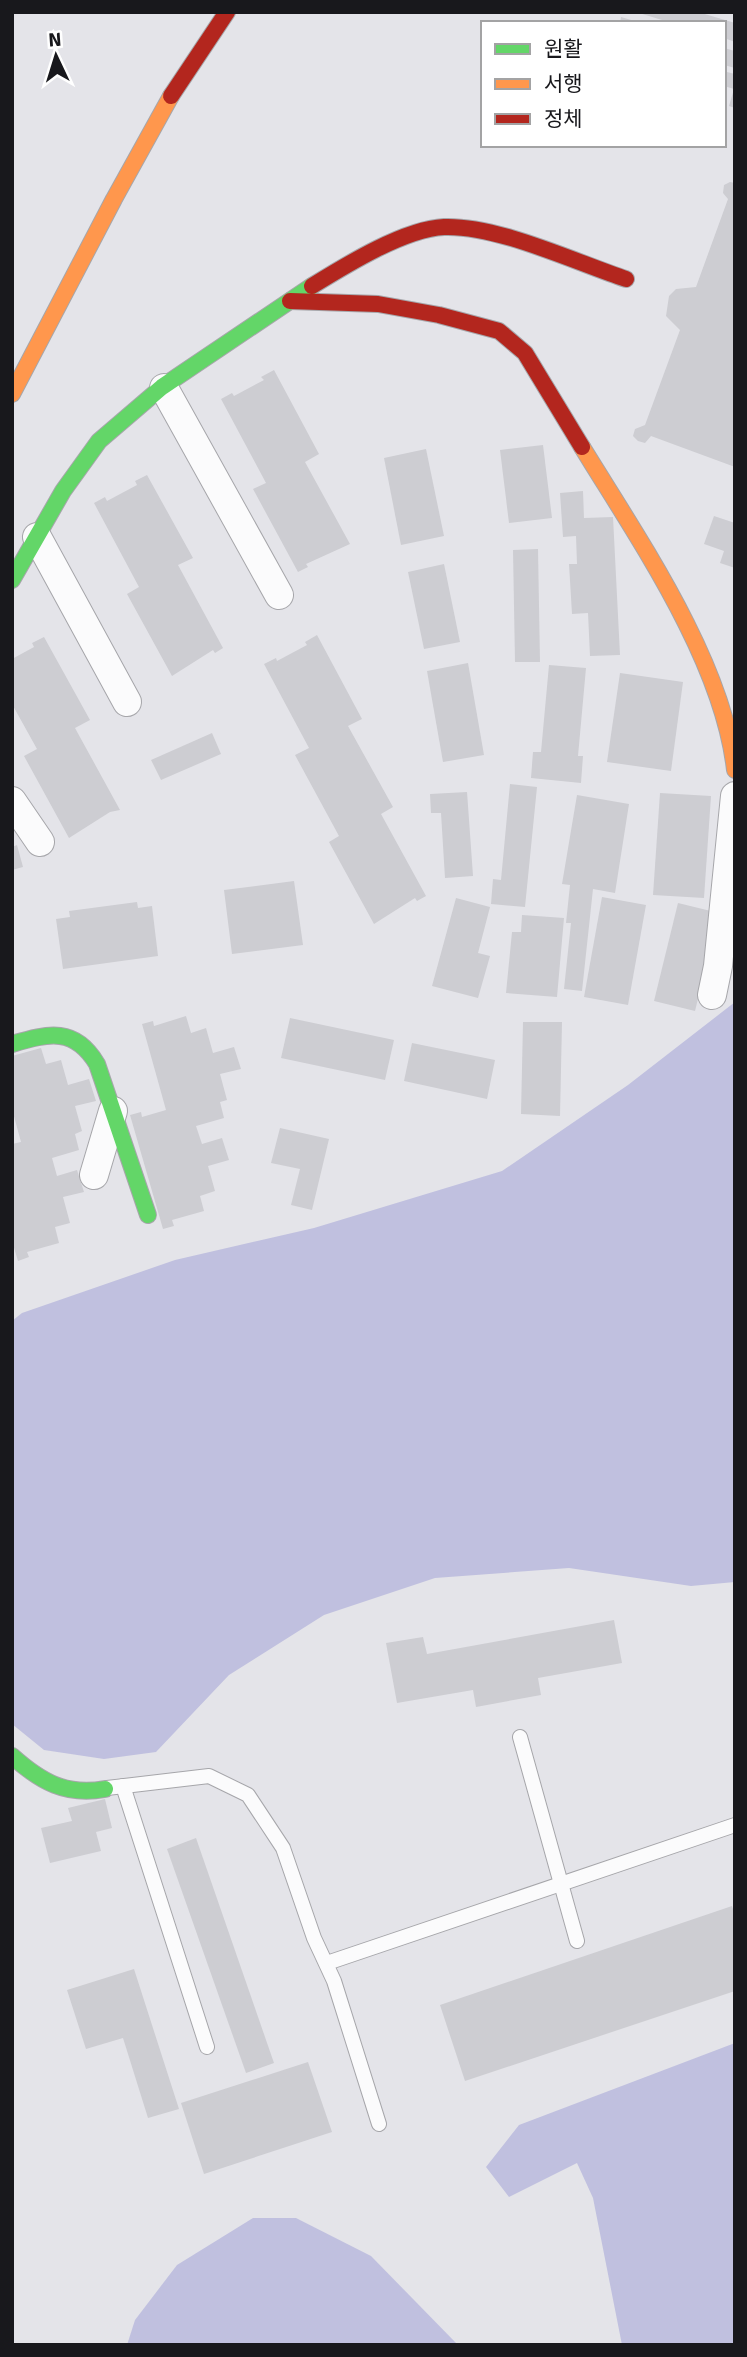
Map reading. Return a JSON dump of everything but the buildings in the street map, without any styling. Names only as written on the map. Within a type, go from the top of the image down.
[{"type":"street","points":[[12,394],[143,148],[201,48],[227,12]]},
{"type":"street","points":[[12,580],[71,480],[100,440],[235,333],[368,255],[415,232],[441,226],[476,231],[626,279]]},
{"type":"street","points":[[290,301],[378,304],[439,316],[499,331],[526,353],[623,513],[701,652],[731,734],[735,770]]},
{"type":"street","points":[[164,388],[279,595]]},
{"type":"street","points":[[37,537],[127,702]]},
{"type":"street","points":[[712,995],[718,966],[735,796]]},
{"type":"street","points":[[12,801],[40,842]]},
{"type":"street","points":[[12,1044],[29,1039],[68,1037],[85,1045],[97,1064],[148,1215]]},
{"type":"street","points":[[94,1175],[113,1111]]},
{"type":"street","points":[[12,1756],[30,1772],[68,1793],[86,1794],[105,1789]]},
{"type":"lane","points":[[520,1737],[577,1941]]},
{"type":"lane","points":[[105,1789],[186,1776],[209,1776],[248,1795],[283,1848],[314,1938],[327,1963],[379,2124]]},
{"type":"lane","points":[[123,1786],[207,2047]]},
{"type":"lane","points":[[327,1963],[735,1825]]},
{"type":"shaded area","points":[[735,1002],[735,1582],[691,1586],[569,1568],[435,1578],[324,1615],[229,1675],[156,1752],[104,1759],[44,1750],[12,1724],[12,1321],[22,1313],[175,1260],[314,1228],[502,1171],[628,1085]]},
{"type":"shaded area","points":[[735,2043],[735,2345],[622,2345],[593,2198],[577,2163],[509,2197],[486,2167],[519,2125]]},
{"type":"shaded area","points":[[253,2218],[296,2218],[371,2256],[458,2345],[127,2345],[135,2320],[177,2265]]},
{"type":"traffic: fast","points":[[12,580],[63,491],[99,441],[162,387],[312,286]]},
{"type":"traffic: fast","points":[[12,1044],[38,1037],[60,1036],[80,1044],[89,1052],[97,1064],[148,1215]]},
{"type":"traffic: fast","points":[[12,1756],[33,1773],[55,1785],[78,1790],[105,1789]]},
{"type":"traffic: slow","points":[[12,394],[171,96]]},
{"type":"traffic: slow","points":[[582,447],[652,561],[696,644],[714,687],[727,729],[735,770]]},
{"type":"traffic: jam","points":[[171,96],[227,12]]},
{"type":"traffic: jam","points":[[312,286],[394,241],[428,229],[444,227],[465,228],[511,238],[626,279]]},
{"type":"traffic: jam","points":[[290,301],[378,304],[439,315],[499,331],[525,353],[582,447]]}]
